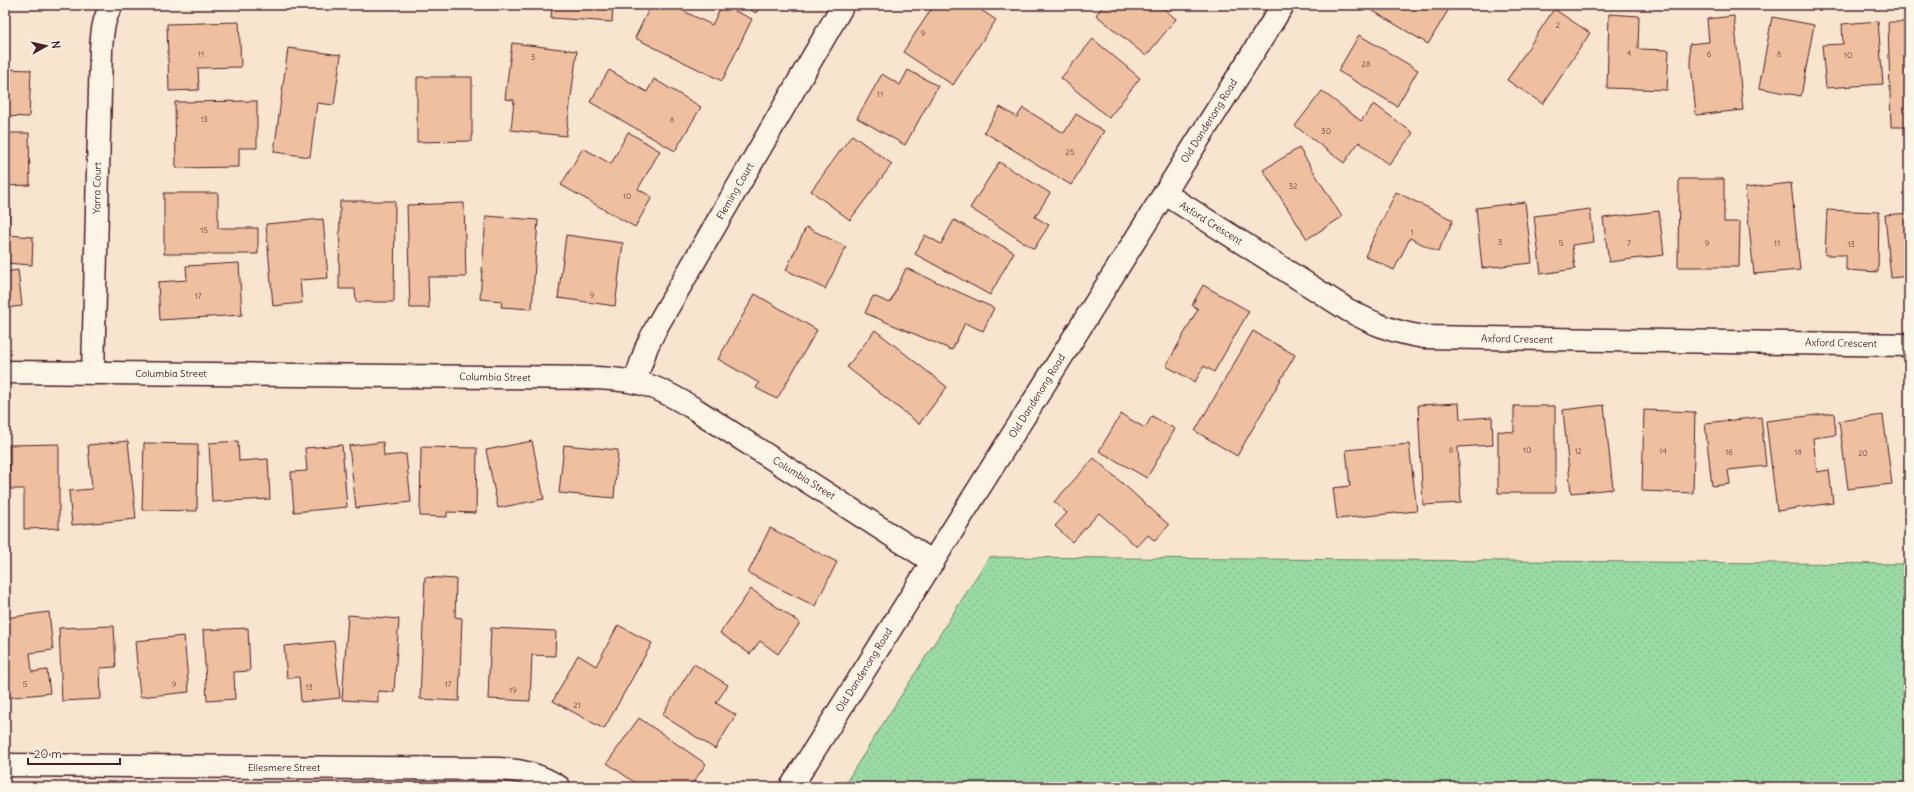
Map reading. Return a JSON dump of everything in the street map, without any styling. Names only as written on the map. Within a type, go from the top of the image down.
[{"type":"street","name":"Yarra Court","points":[[93,373],[101,50],[103,29],[108,10],[112,5]]},
{"type":"street","name":"Fleming Court","points":[[635,381],[657,326],[843,5]]},
{"type":"street","name":"Old Dandenong Road","points":[[791,787],[1283,5]]},
{"type":"street","name":"Axford Crescent","points":[[1164,193],[1348,310],[1397,333],[1424,337],[1909,344]]},
{"type":"street","name":"Columbia Street","points":[[5,372],[596,378],[635,381],[669,393],[932,562]]},
{"type":"street","name":"Ellesmere Street","points":[[5,765],[499,769],[516,770],[540,776],[559,787]]},
{"type":"green space","points":[[989,557],[1909,564],[1909,787],[843,787]]},
{"type":"building","points":[[552,5],[613,5],[612,22],[551,18]]},
{"type":"building","points":[[651,5],[671,5],[712,25],[722,5],[752,19],[722,81],[635,38]]},
{"type":"building","points":[[742,5],[761,5],[756,13]]},
{"type":"building","points":[[934,5],[974,5],[996,20],[953,85],[903,52]]},
{"type":"building","points":[[1104,5],[1159,5],[1176,19],[1146,56],[1096,15]]},
{"type":"building","points":[[1377,5],[1447,5],[1450,7],[1428,44],[1373,11]]},
{"type":"building","points":[[1554,9],[1590,33],[1543,104],[1507,80]]},
{"type":"building","points":[[1609,14],[1639,16],[1638,49],[1669,50],[1667,90],[1607,88]]},
{"type":"building","points":[[1734,16],[1743,110],[1696,115],[1689,44],[1709,42],[1707,19]]},
{"type":"building","points":[[1772,17],[1814,25],[1801,96],[1759,88]]},
{"type":"building","points":[[1878,21],[1883,84],[1826,88],[1822,45],[1843,44],[1842,24]]},
{"type":"building","points":[[239,22],[241,67],[198,68],[199,90],[169,91],[167,24]]},
{"type":"building","points":[[1888,22],[1909,22],[1909,127],[1891,127]]},
{"type":"building","points":[[5,25],[7,25],[9,53],[5,53]]},
{"type":"building","points":[[1359,35],[1418,70],[1397,106],[1338,71]]},
{"type":"building","points":[[1093,39],[1140,78],[1109,118],[1061,78]]},
{"type":"building","points":[[512,43],[577,51],[566,136],[511,130],[514,100],[505,99]]},
{"type":"building","points":[[288,48],[341,55],[334,105],[317,103],[310,157],[274,152]]},
{"type":"building","points":[[5,69],[31,70],[29,117],[5,116]]},
{"type":"building","points":[[609,70],[647,92],[654,79],[701,107],[675,151],[590,102]]},
{"type":"building","points":[[908,70],[938,86],[905,145],[857,118],[882,74],[900,85]]},
{"type":"building","points":[[417,77],[472,77],[472,141],[417,142]]},
{"type":"building","points":[[1322,91],[1361,121],[1374,104],[1413,133],[1389,165],[1359,142],[1344,163],[1295,126]]},
{"type":"building","points":[[257,101],[257,148],[239,148],[239,167],[176,168],[175,102]]},
{"type":"building","points":[[1000,107],[1017,117],[1023,108],[1064,133],[1076,114],[1104,131],[1071,185],[984,132]]},
{"type":"building","points":[[628,132],[660,151],[638,189],[652,197],[635,227],[561,185],[583,148],[611,164]]},
{"type":"building","points":[[5,133],[29,133],[30,185],[5,186]]},
{"type":"building","points":[[852,135],[892,164],[850,220],[811,191]]},
{"type":"building","points":[[1299,148],[1342,217],[1307,239],[1263,170]]},
{"type":"building","points":[[999,162],[1050,193],[1035,217],[1049,225],[1034,249],[970,208]]},
{"type":"building","points":[[1679,179],[1724,179],[1724,222],[1740,222],[1739,267],[1678,267]]},
{"type":"building","points":[[1791,183],[1800,270],[1754,274],[1745,188]]},
{"type":"building","points":[[1396,192],[1453,220],[1438,252],[1410,238],[1394,270],[1365,256]]},
{"type":"building","points":[[164,193],[218,193],[218,228],[258,228],[258,254],[164,254]]},
{"type":"building","points":[[340,201],[395,201],[394,302],[356,302],[355,289],[339,289]]},
{"type":"building","points":[[1525,202],[1532,263],[1482,268],[1476,208]]},
{"type":"building","points":[[464,203],[466,277],[428,277],[429,308],[410,308],[407,205]]},
{"type":"building","points":[[5,205],[10,205],[8,235],[33,237],[32,265],[5,263]]},
{"type":"building","points":[[1590,209],[1594,242],[1572,245],[1575,269],[1541,274],[1534,216]]},
{"type":"building","points":[[1827,210],[1879,212],[1878,272],[1846,270],[1846,255],[1825,255]]},
{"type":"building","points":[[1659,211],[1664,255],[1609,262],[1603,218]]},
{"type":"building","points":[[1909,213],[1909,276],[1891,278],[1885,215]]},
{"type":"building","points":[[486,216],[538,220],[532,309],[501,307],[502,301],[480,299]]},
{"type":"building","points":[[323,219],[328,278],[300,280],[302,303],[273,306],[266,224]]},
{"type":"building","points":[[954,220],[1014,252],[990,295],[915,254],[925,235],[941,244]]},
{"type":"building","points":[[806,227],[846,247],[825,289],[786,270]]},
{"type":"building","points":[[566,235],[623,243],[615,306],[558,298]]},
{"type":"building","points":[[239,263],[242,315],[160,320],[158,282],[187,280],[186,266]]},
{"type":"building","points":[[906,268],[994,308],[983,331],[965,323],[952,350],[865,313],[873,296],[890,303]]},
{"type":"building","points":[[18,270],[22,306],[5,308],[5,272]]},
{"type":"building","points":[[1203,285],[1249,311],[1214,372],[1204,366],[1195,382],[1166,366],[1198,309],[1192,305]]},
{"type":"building","points":[[755,294],[817,330],[777,399],[756,388],[759,383],[718,359]]},
{"type":"building","points":[[875,330],[947,387],[919,424],[847,367]]},
{"type":"building","points":[[1253,331],[1295,355],[1237,456],[1195,431]]},
{"type":"building","points":[[1459,403],[1460,419],[1492,417],[1493,445],[1458,447],[1461,503],[1423,505],[1418,405]]},
{"type":"building","points":[[1604,405],[1613,489],[1571,493],[1563,410]]},
{"type":"building","points":[[1514,406],[1555,406],[1555,493],[1498,493],[1498,431],[1514,432]]},
{"type":"building","points":[[1644,410],[1695,412],[1693,493],[1642,491]]},
{"type":"building","points":[[1834,413],[1836,435],[1813,438],[1817,472],[1829,470],[1833,503],[1777,511],[1766,421]]},
{"type":"building","points":[[1121,414],[1145,428],[1152,416],[1175,429],[1147,478],[1099,451]]},
{"type":"building","points":[[1883,415],[1892,484],[1848,489],[1839,421]]},
{"type":"building","points":[[1761,417],[1766,466],[1728,470],[1730,484],[1712,486],[1705,423]]},
{"type":"building","points":[[128,441],[136,519],[72,525],[69,491],[92,489],[88,445]]},
{"type":"building","points":[[238,441],[239,461],[268,459],[270,499],[212,502],[209,443]]},
{"type":"building","points":[[532,441],[544,499],[498,508],[486,450]]},
{"type":"building","points":[[383,442],[384,456],[406,454],[411,502],[356,508],[349,446]]},
{"type":"building","points":[[144,443],[198,444],[197,511],[142,510]]},
{"type":"building","points":[[59,444],[59,528],[24,529],[24,489],[10,489],[9,445]]},
{"type":"building","points":[[1409,444],[1417,511],[1337,519],[1333,488],[1350,486],[1346,450]]},
{"type":"building","points":[[342,445],[347,507],[294,512],[291,472],[307,471],[305,448]]},
{"type":"building","points":[[564,445],[618,450],[614,498],[559,493]]},
{"type":"building","points":[[421,447],[477,448],[476,513],[447,512],[447,517],[420,516]]},
{"type":"building","points":[[1094,458],[1169,525],[1155,541],[1148,535],[1137,547],[1099,513],[1072,542],[1055,526],[1067,513],[1054,502]]},
{"type":"building","points":[[1909,460],[1909,490],[1907,490]]},
{"type":"building","points":[[770,528],[837,562],[815,606],[748,573]]},
{"type":"building","points":[[425,577],[456,579],[455,617],[462,618],[459,701],[420,699]]},
{"type":"building","points":[[751,589],[800,623],[778,654],[760,641],[750,654],[720,633]]},
{"type":"building","points":[[49,612],[53,650],[30,653],[32,672],[47,670],[50,693],[5,698],[5,618]]},
{"type":"building","points":[[348,615],[399,619],[394,692],[378,691],[378,702],[342,700]]},
{"type":"building","points":[[618,625],[652,643],[604,729],[553,701],[578,655],[596,666]]},
{"type":"building","points":[[114,626],[116,667],[100,668],[101,699],[62,701],[59,628]]},
{"type":"building","points":[[248,628],[250,671],[234,672],[235,699],[207,701],[203,630]]},
{"type":"building","points":[[491,628],[556,631],[555,656],[532,655],[530,701],[488,699]]},
{"type":"building","points":[[184,636],[189,692],[140,697],[135,641]]},
{"type":"building","points":[[334,641],[340,698],[301,702],[299,677],[287,678],[284,646]]},
{"type":"building","points":[[694,664],[728,685],[716,703],[736,715],[715,749],[662,715]]},
{"type":"building","points":[[639,718],[706,764],[690,787],[641,787],[607,763]]}]
